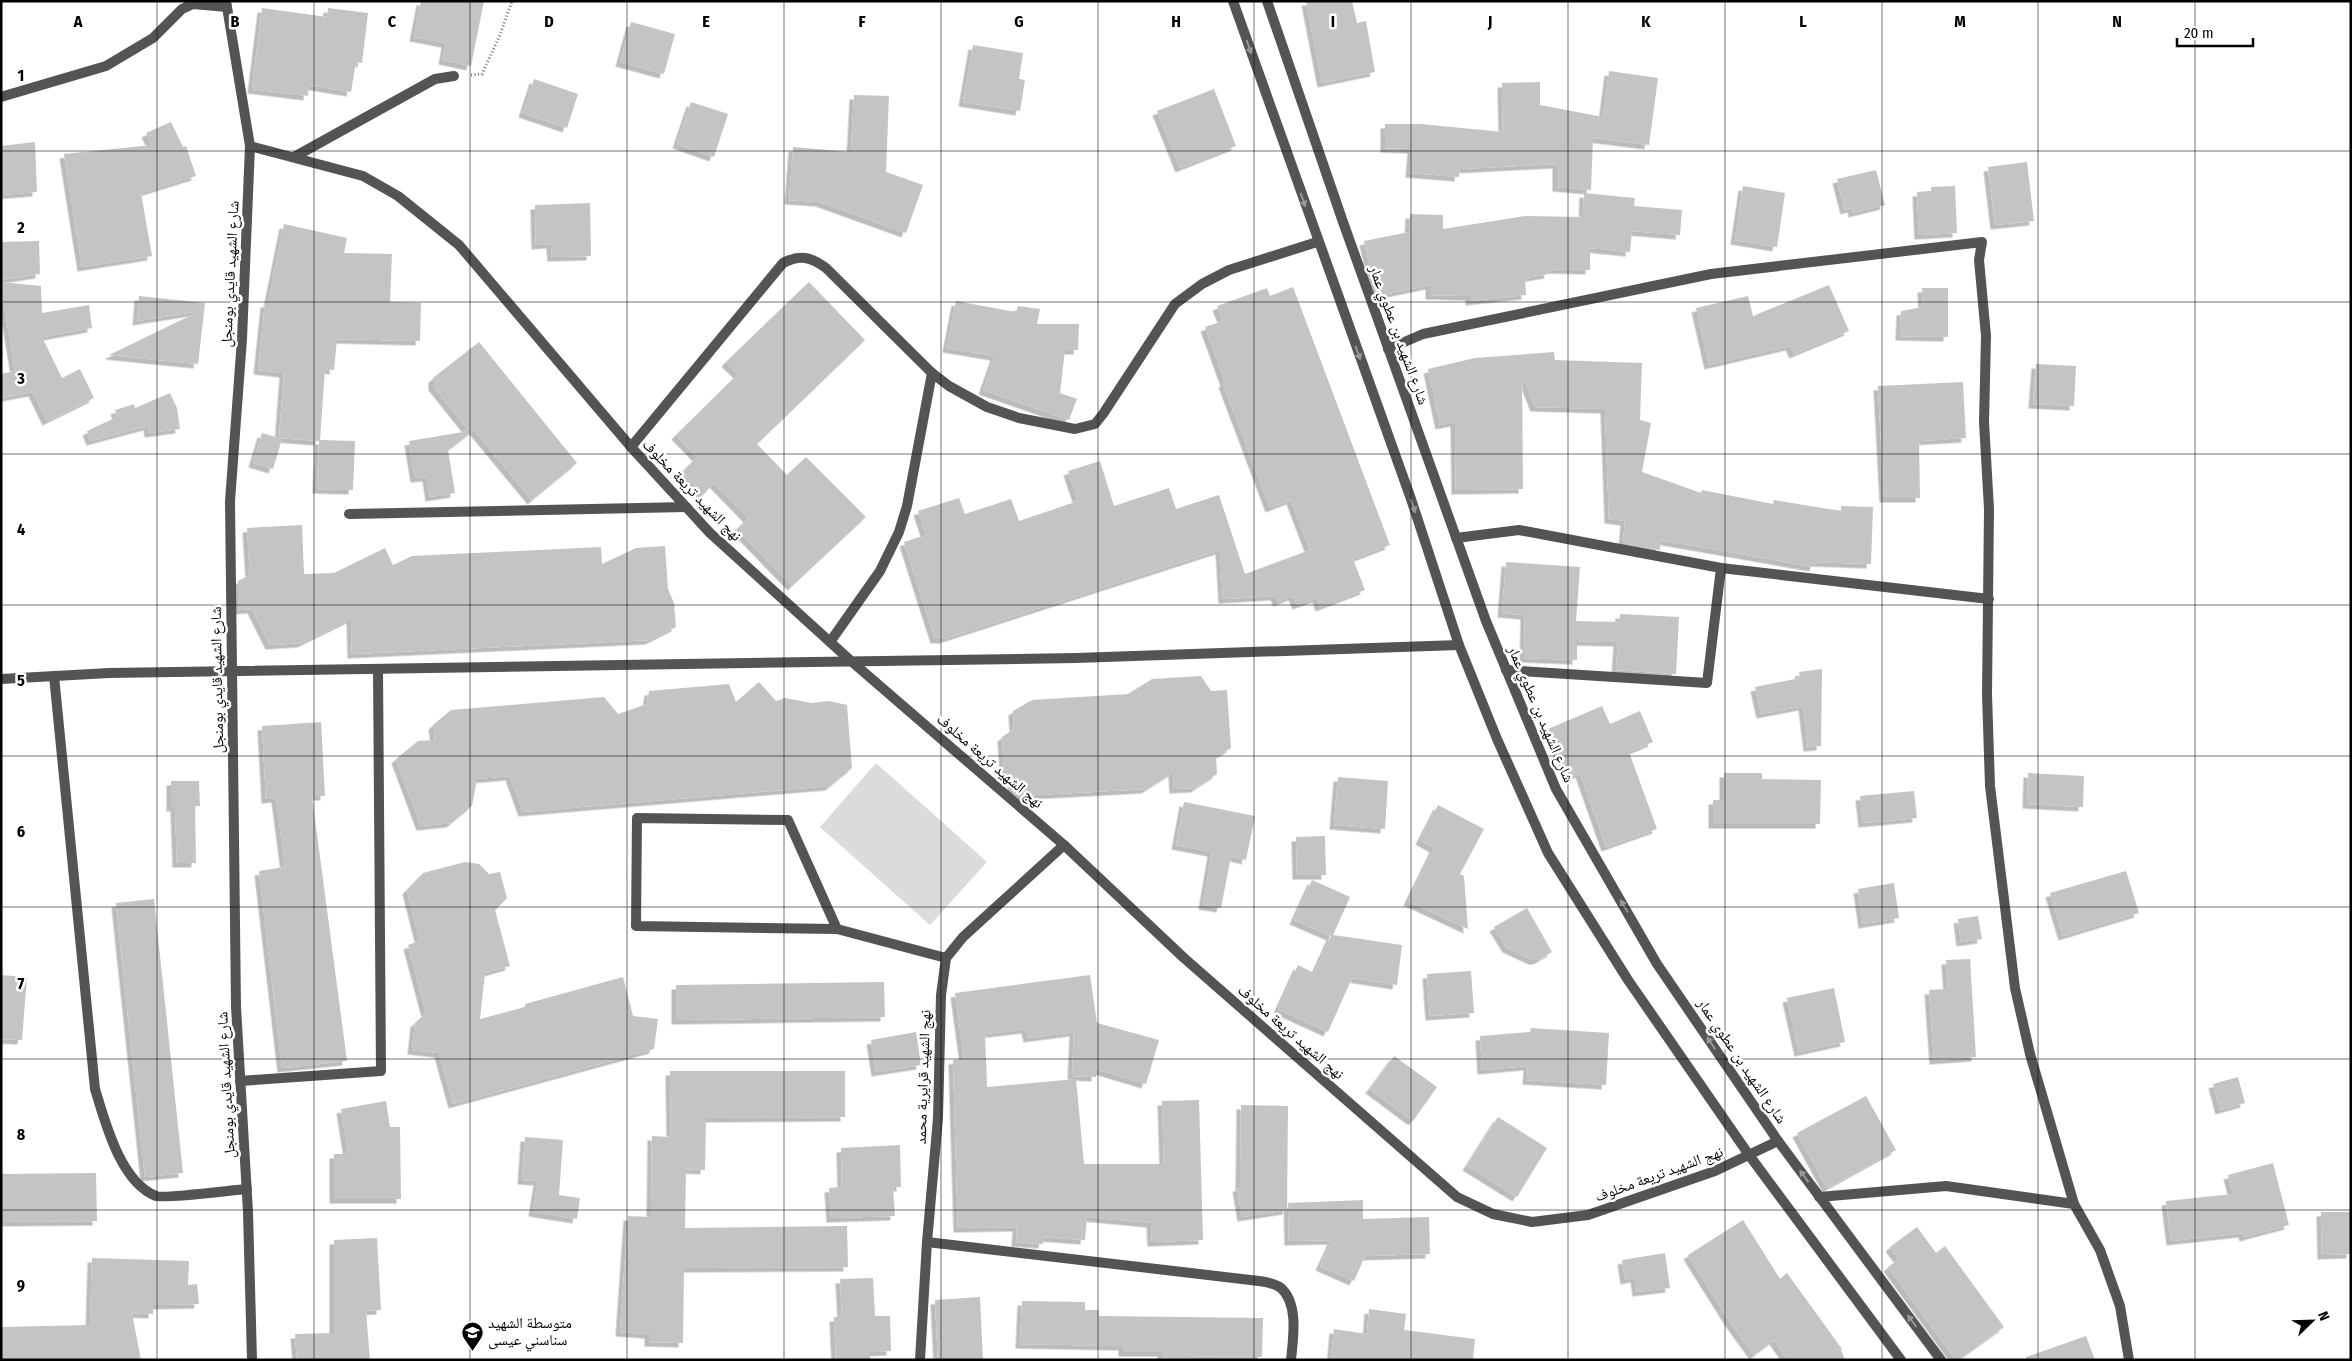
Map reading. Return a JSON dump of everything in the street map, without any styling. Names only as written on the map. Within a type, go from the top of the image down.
[{"type":"street","points":[[1233,1],[1317,242],[1411,500],[1459,645],[1496,739],[1548,853],[1628,980],[1749,1155],[1901,1360]]},
{"type":"street","name":"شارع الشهيد بن عطوي عمار","points":[[1267,1],[1388,349],[1486,621],[1556,789],[1657,964],[1778,1141],[1941,1360]]},
{"type":"street","points":[[1,97],[106,66],[153,38],[182,9],[193,4],[227,4]]},
{"type":"street","name":"شارع الشهيد قايدي بومنجل","points":[[227,4],[250,146],[242,339],[230,501],[236,1006],[247,1189],[252,1360]]},
{"type":"street","points":[[294,157],[435,79],[454,76]]},
{"type":"street","name":"نهج الشهيد تريعة مخلوف","points":[[250,146],[363,176],[398,196],[459,245],[631,447],[710,533],[851,661],[1064,845],[1184,958],[1411,1158],[1458,1197],[1493,1214],[1532,1222],[1588,1215],[1674,1187],[1715,1171],[1778,1141]]},
{"type":"street","points":[[631,447],[784,263],[794,257],[814,260],[826,268],[932,373],[949,386],[986,407],[1020,418],[1074,429],[1095,424],[1175,304],[1202,284],[1229,270],[1317,242]]},
{"type":"street","points":[[1388,349],[1423,334],[1711,274],[1982,242],[1979,260],[1986,336],[1984,422],[1990,509],[1987,694],[1990,786],[2010,956],[2030,1054],[2074,1204],[2100,1250],[2120,1306],[2129,1360]]},
{"type":"street","points":[[830,642],[880,570],[899,532],[907,506],[932,373]]},
{"type":"street","points":[[349,514],[686,507]]},
{"type":"street","points":[[1456,538],[1519,530],[1721,568],[1989,599]]},
{"type":"street","points":[[1506,670],[1707,683],[1721,568]]},
{"type":"street","points":[[1,678],[109,673],[1086,658],[1459,645]]},
{"type":"street","points":[[240,1081],[381,1071],[378,669]]},
{"type":"street","points":[[54,676],[95,1089],[107,1129],[125,1167],[138,1184],[157,1196],[247,1189]]},
{"type":"street","points":[[837,929],[788,820],[637,818],[636,926],[837,929],[946,958],[963,937],[1064,845]]},
{"type":"street","name":"نهج الشهيد قرايرية محمد","points":[[920,1360],[926,1242],[938,1118],[941,995],[946,958]]},
{"type":"street","points":[[1820,1197],[1946,1186],[2074,1204]]},
{"type":"street","points":[[926,1242],[1259,1280],[1280,1287],[1287,1295],[1292,1310],[1292,1360]]},
{"type":"path","points":[[454,76],[482,74],[500,35],[512,1]]},
{"type":"shaded area","points":[[876,763],[987,862],[930,925],[820,827]]},
{"type":"building","points":[[421,1],[484,1],[471,66],[443,60],[446,43],[414,37]]},
{"type":"building","points":[[1306,1],[1352,1],[1357,23],[1366,21],[1375,72],[1322,83]]},
{"type":"building","points":[[262,8],[327,17],[328,8],[368,13],[362,63],[356,62],[351,92],[309,85],[308,96],[252,89]]},
{"type":"building","points":[[631,22],[675,34],[664,74],[620,62]]},
{"type":"building","points":[[973,45],[1023,53],[1019,79],[1025,80],[1020,111],[963,102]]},
{"type":"building","points":[[1609,71],[1658,78],[1649,145],[1593,138],[1591,190],[1557,187],[1557,164],[1460,169],[1459,177],[1410,173],[1412,149],[1385,148],[1385,124],[1421,124],[1503,132],[1502,83],[1540,82],[1540,105],[1603,117]]},
{"type":"building","points":[[534,79],[578,94],[567,128],[523,113]]},
{"type":"building","points":[[1214,89],[1236,146],[1180,168],[1157,111]]},
{"type":"building","points":[[854,95],[889,96],[886,172],[923,185],[906,233],[820,202],[789,200],[793,147],[851,152]]},
{"type":"building","points":[[691,102],[728,114],[714,157],[677,144]]},
{"type":"building","points":[[171,122],[183,147],[186,146],[196,176],[141,193],[152,256],[82,267],[64,154],[152,145],[146,133]]},
{"type":"building","points":[[35,142],[37,192],[1,195],[1,146]]},
{"type":"building","points":[[2027,162],[2034,221],[1995,225],[1988,167]]},
{"type":"building","points":[[1876,170],[1885,205],[1853,213],[1852,208],[1845,210],[1837,179]]},
{"type":"building","points":[[1743,186],[1785,193],[1777,247],[1735,240]]},
{"type":"building","points":[[1955,186],[1957,233],[1919,235],[1917,192],[1931,191],[1931,187]]},
{"type":"building","points":[[1584,193],[1635,198],[1634,206],[1682,210],[1680,235],[1632,231],[1630,252],[1590,248],[1590,270],[1548,269],[1549,274],[1525,278],[1526,295],[1470,301],[1470,296],[1430,295],[1430,285],[1377,296],[1364,241],[1409,232],[1410,214],[1443,215],[1443,229],[1525,216],[1583,217]]},
{"type":"building","points":[[590,203],[591,256],[552,257],[551,244],[536,245],[535,205]]},
{"type":"building","points":[[284,224],[347,238],[344,253],[392,254],[390,302],[421,303],[420,341],[337,339],[334,370],[325,369],[320,440],[355,441],[353,490],[317,489],[319,441],[279,438],[284,373],[258,370],[265,303],[268,303]]},
{"type":"building","points":[[39,241],[40,274],[1,280],[1,242]]},
{"type":"building","points":[[1,282],[41,286],[42,313],[89,305],[92,328],[42,337],[62,378],[80,369],[94,398],[47,421],[33,392],[1,398],[1,374],[15,371],[4,304],[1,304]]},
{"type":"building","points":[[809,282],[865,340],[757,444],[787,475],[806,457],[866,517],[792,586],[737,529],[748,518],[714,483],[703,495],[682,472],[697,457],[676,435],[738,374],[726,362]]},
{"type":"building","points":[[1829,285],[1849,331],[1794,354],[1790,346],[1709,365],[1696,308],[1748,296],[1753,316]]},
{"type":"building","points":[[1293,287],[1390,545],[1353,559],[1365,590],[1320,607],[1317,598],[1297,605],[1293,596],[1278,602],[1275,596],[1223,599],[1220,550],[944,639],[935,639],[904,542],[926,535],[918,511],[959,498],[965,514],[1011,499],[1019,521],[1078,501],[1068,471],[1100,461],[1114,506],[1169,488],[1176,509],[1219,495],[1245,574],[1310,550],[1291,500],[1270,508],[1223,383],[1225,382],[1205,327],[1223,321],[1217,306],[1267,288],[1270,296]]},
{"type":"building","points":[[1922,288],[1948,288],[1948,337],[1900,336],[1901,311],[1923,307]]},
{"type":"building","points":[[139,296],[205,303],[198,364],[109,355],[200,311],[137,321]]},
{"type":"building","points":[[956,301],[1016,312],[1018,306],[1040,309],[1037,324],[1079,324],[1078,350],[1065,350],[1060,393],[1077,399],[1069,420],[983,390],[995,356],[947,348]]},
{"type":"building","points":[[479,342],[577,463],[532,500],[474,430],[448,450],[455,493],[430,497],[427,477],[415,478],[409,441],[469,431],[433,386],[433,378]]},
{"type":"building","points":[[1554,352],[1555,360],[1642,363],[1640,420],[1651,423],[1642,472],[1701,493],[1702,490],[1773,504],[1774,500],[1841,511],[1841,506],[1873,507],[1871,564],[1815,562],[1814,567],[1661,540],[1660,550],[1623,543],[1625,521],[1609,519],[1605,409],[1535,407],[1522,374],[1523,489],[1456,490],[1455,422],[1440,425],[1428,369],[1475,358]]},
{"type":"building","points":[[2036,364],[2076,366],[2074,406],[2033,404]]},
{"type":"building","points":[[1963,382],[1966,438],[1919,441],[1920,498],[1884,498],[1878,386]]},
{"type":"building","points":[[170,393],[177,408],[180,429],[149,433],[148,426],[91,441],[87,431],[117,417],[115,410],[134,404],[135,408]]},
{"type":"building","points":[[262,433],[282,439],[273,469],[253,463]]},
{"type":"building","points":[[302,525],[304,574],[334,573],[385,548],[393,565],[412,556],[601,547],[602,564],[636,548],[665,546],[668,589],[674,603],[676,627],[650,640],[352,654],[351,619],[302,643],[270,645],[252,609],[238,610],[238,581],[250,575],[247,528]]},
{"type":"building","points":[[1506,562],[1580,567],[1576,621],[1619,622],[1620,614],[1679,617],[1676,674],[1616,670],[1618,642],[1577,641],[1577,660],[1524,658],[1525,615],[1502,613]]},
{"type":"building","points":[[1822,669],[1821,746],[1808,747],[1803,706],[1761,714],[1755,687],[1800,678],[1799,672]]},
{"type":"building","points":[[1201,676],[1211,691],[1227,690],[1231,748],[1216,757],[1217,774],[1195,788],[1174,789],[1173,772],[1146,789],[1018,796],[1013,792],[1012,782],[1004,768],[1002,737],[1014,729],[1013,711],[1032,700],[1128,694],[1152,679]]},
{"type":"building","points":[[759,682],[776,701],[785,698],[811,703],[829,701],[847,705],[852,768],[830,786],[523,812],[510,776],[477,779],[472,806],[451,823],[421,826],[396,759],[418,741],[435,740],[433,725],[451,710],[604,697],[618,714],[647,704],[649,691],[729,684],[736,702]]},
{"type":"building","points":[[1602,706],[1610,724],[1640,711],[1653,742],[1629,752],[1657,829],[1606,847],[1580,773],[1568,778],[1548,729]]},
{"type":"building","points":[[321,722],[325,796],[312,796],[347,1061],[282,1068],[259,871],[285,867],[276,798],[266,799],[262,726]]},
{"type":"building","points":[[1724,773],[1762,773],[1762,779],[1821,780],[1820,824],[1713,824],[1713,800],[1724,800]]},
{"type":"building","points":[[2028,773],[2084,776],[2083,807],[2027,804]]},
{"type":"building","points":[[1338,777],[1388,781],[1385,829],[1334,825]]},
{"type":"building","points":[[171,781],[199,781],[200,806],[195,806],[196,863],[177,863],[175,807],[171,807]]},
{"type":"building","points":[[1914,791],[1917,818],[1863,823],[1860,796]]},
{"type":"building","points":[[1184,802],[1255,816],[1246,860],[1231,856],[1221,908],[1203,905],[1212,852],[1176,845]]},
{"type":"building","points":[[1438,805],[1484,829],[1460,874],[1464,876],[1468,929],[1408,901],[1434,848],[1420,840]]},
{"type":"building","points":[[1325,836],[1326,875],[1297,875],[1296,837]]},
{"type":"building","points":[[465,862],[479,864],[489,874],[500,872],[507,898],[495,910],[510,966],[485,973],[480,1019],[525,1007],[525,1004],[623,977],[633,1016],[658,1019],[654,1049],[453,1104],[439,1053],[412,1050],[415,1023],[426,1013],[408,945],[420,941],[407,890],[423,873]]},
{"type":"building","points":[[2126,871],[2139,913],[2063,936],[2050,893]]},
{"type":"building","points":[[1312,880],[1350,897],[1333,935],[1402,945],[1397,985],[1352,978],[1328,1032],[1278,1009],[1298,965],[1314,973],[1331,936],[1294,920]]},
{"type":"building","points":[[1894,883],[1899,918],[1863,924],[1858,889]]},
{"type":"building","points":[[154,899],[183,1173],[145,1177],[116,903]]},
{"type":"building","points":[[1527,908],[1552,952],[1538,960],[1533,960],[1507,948],[1494,927]]},
{"type":"building","points":[[1978,916],[1982,939],[1961,942],[1958,919]]},
{"type":"building","points":[[1970,959],[1976,1057],[1934,1060],[1929,990],[1948,989],[1946,960]]},
{"type":"building","points":[[1471,971],[1474,1013],[1430,1016],[1427,974]]},
{"type":"building","points":[[1,975],[27,977],[22,1040],[1,1039]]},
{"type":"building","points":[[1090,975],[1097,1023],[1159,1040],[1146,1084],[1096,1069],[1096,1077],[1072,1076],[1074,1032],[1028,1038],[1026,1029],[985,1034],[987,1087],[1076,1079],[1084,1164],[1164,1164],[1162,1101],[1199,1100],[1203,1240],[1152,1242],[1151,1223],[1087,1217],[1085,1240],[1044,1237],[1043,1244],[1016,1242],[1017,1227],[958,1228],[953,1060],[964,1059],[955,993]]},
{"type":"building","points":[[884,982],[885,1017],[676,1020],[676,985]]},
{"type":"building","points":[[1834,988],[1845,1042],[1799,1052],[1787,998]]},
{"type":"building","points":[[1531,1028],[1609,1033],[1606,1085],[1527,1080],[1528,1066],[1482,1070],[1480,1036],[1530,1032]]},
{"type":"building","points":[[916,1032],[921,1065],[876,1072],[871,1040]]},
{"type":"building","points":[[1394,1056],[1437,1087],[1413,1121],[1370,1089]]},
{"type":"building","points":[[670,1071],[845,1071],[845,1117],[706,1118],[705,1170],[686,1169],[685,1228],[847,1226],[848,1267],[684,1268],[683,1343],[649,1342],[649,1334],[620,1332],[628,1216],[651,1217],[652,1136],[671,1137]]},
{"type":"building","points":[[2238,1077],[2245,1103],[2220,1110],[2213,1084]]},
{"type":"building","points":[[1866,1096],[1896,1150],[1827,1188],[1797,1133]]},
{"type":"building","points":[[386,1101],[390,1127],[400,1127],[401,1199],[334,1199],[334,1154],[348,1154],[341,1109]]},
{"type":"building","points":[[1241,1105],[1288,1106],[1287,1210],[1242,1217],[1237,1187],[1240,1187]]},
{"type":"building","points":[[1498,1117],[1547,1148],[1517,1197],[1467,1166]]},
{"type":"building","points":[[525,1137],[563,1140],[559,1195],[580,1198],[577,1219],[533,1212],[538,1181],[522,1180]]},
{"type":"building","points":[[900,1145],[901,1187],[893,1187],[895,1216],[831,1218],[829,1188],[842,1187],[841,1148]]},
{"type":"building","points":[[2273,1163],[2289,1225],[2244,1237],[2243,1233],[2171,1241],[2166,1201],[2233,1194],[2228,1175]]},
{"type":"building","points":[[96,1173],[97,1221],[1,1222],[1,1174]]},
{"type":"building","points":[[1363,1200],[1363,1219],[1429,1217],[1430,1254],[1365,1256],[1354,1281],[1320,1266],[1332,1240],[1289,1241],[1288,1203]]},
{"type":"building","points":[[2321,1212],[2351,1212],[2351,1254],[2322,1255]]},
{"type":"building","points":[[1743,1220],[1780,1279],[1787,1273],[1842,1349],[1845,1360],[1788,1360],[1774,1340],[1754,1355],[1730,1322],[1688,1255]]},
{"type":"building","points":[[1917,1227],[1936,1253],[1945,1246],[2004,1327],[1958,1360],[1956,1360],[1888,1267],[1899,1259],[1890,1247]]},
{"type":"building","points":[[377,1238],[381,1310],[366,1311],[370,1360],[297,1360],[295,1334],[334,1333],[334,1240]]},
{"type":"building","points":[[1665,1253],[1670,1288],[1637,1292],[1635,1278],[1625,1280],[1622,1260]]},
{"type":"building","points":[[92,1258],[189,1261],[188,1285],[197,1284],[199,1304],[153,1305],[153,1314],[132,1313],[141,1360],[1,1360],[1,1327],[90,1325]]},
{"type":"building","points":[[873,1278],[875,1316],[890,1316],[891,1351],[870,1352],[870,1360],[836,1360],[834,1317],[842,1317],[840,1279]]},
{"type":"building","points":[[980,1297],[983,1360],[938,1360],[935,1300]]},
{"type":"building","points":[[1022,1301],[1085,1302],[1085,1310],[1099,1310],[1099,1316],[1263,1318],[1262,1357],[1189,1356],[1189,1360],[1162,1360],[1162,1352],[1123,1352],[1123,1346],[1020,1344]]},
{"type":"building","points":[[1369,1309],[1406,1314],[1404,1330],[1475,1339],[1473,1360],[1331,1360],[1334,1329],[1367,1334]]},
{"type":"building","points":[[2086,1336],[2095,1360],[2026,1360],[2026,1357]]},
{"type":"place","name":"متوسطة الشهيد سناسني عيسى","points":[[472,1351]]}]
